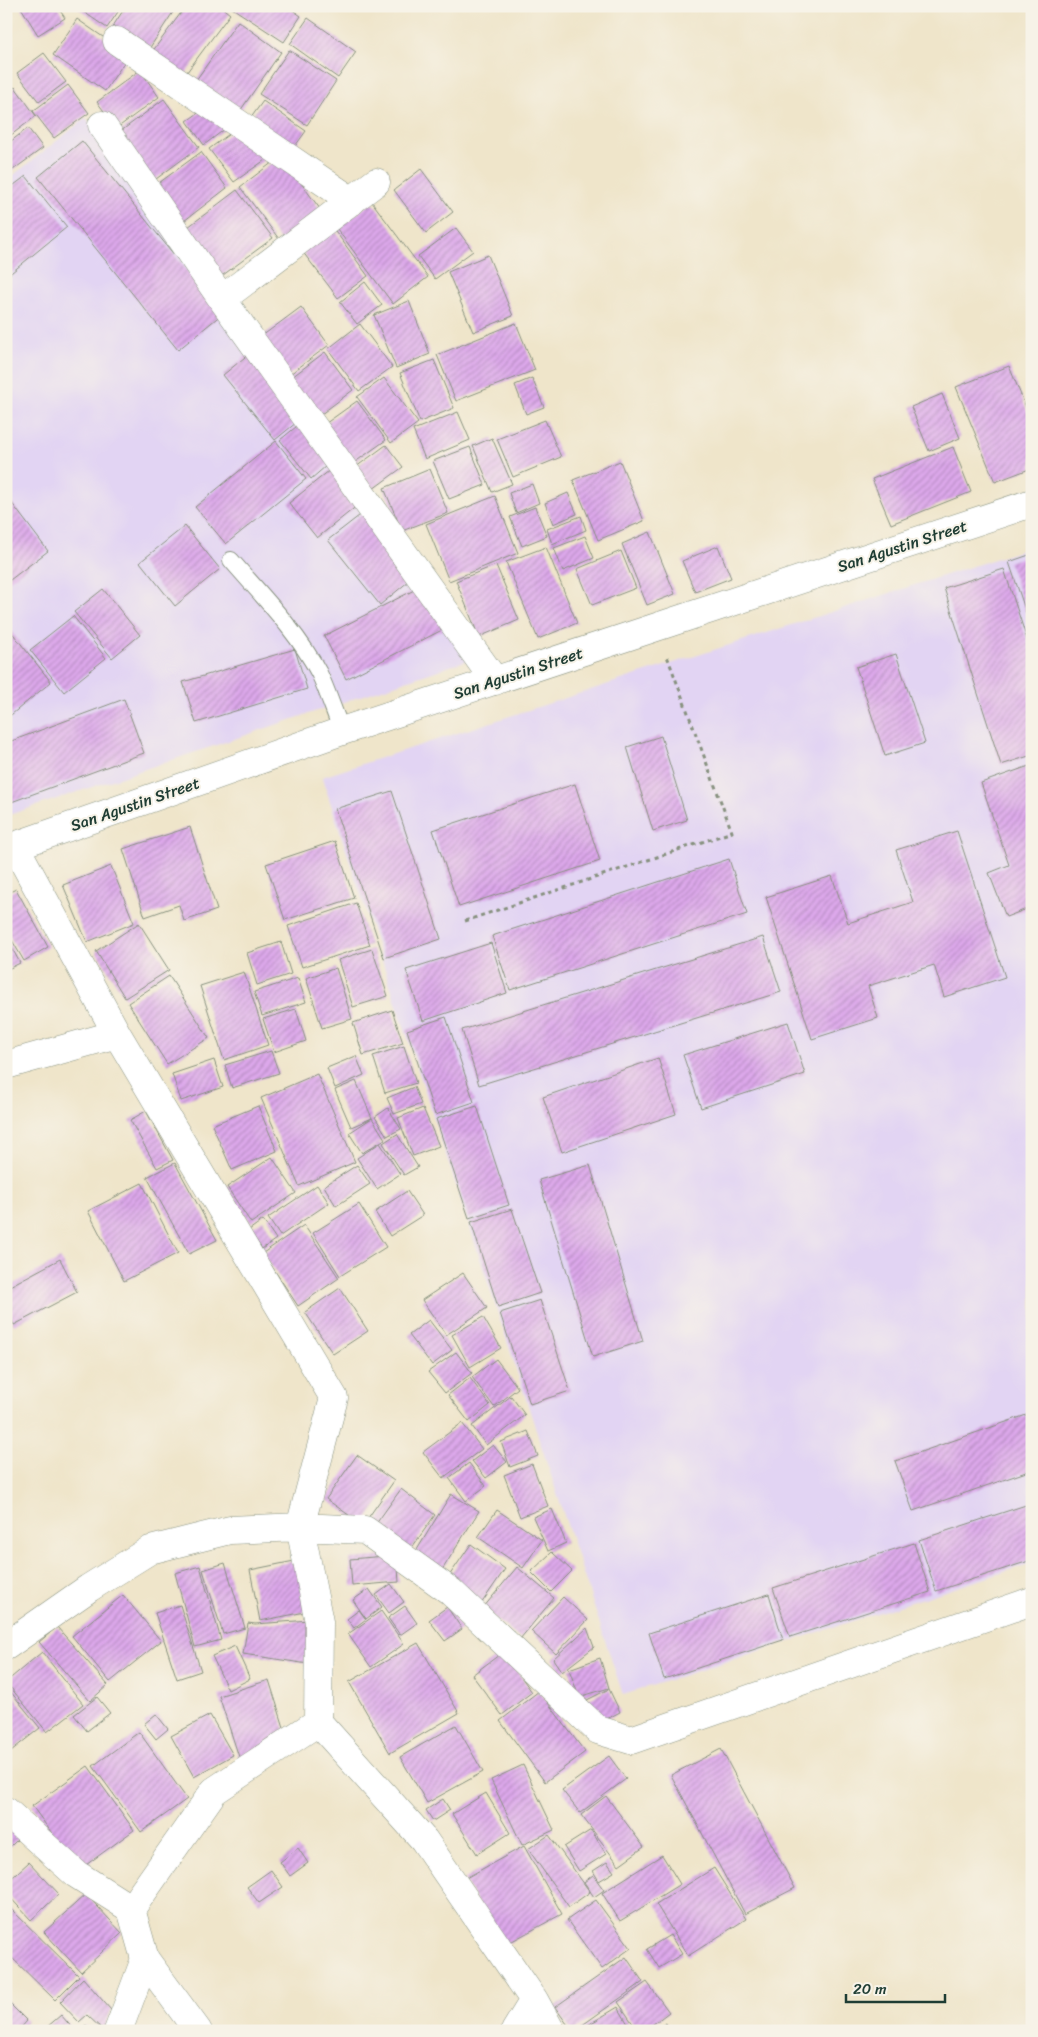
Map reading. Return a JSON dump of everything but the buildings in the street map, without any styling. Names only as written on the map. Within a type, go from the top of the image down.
[{"type":"street","points":[[117,41],[352,201]]},
{"type":"street","points":[[102,125],[222,299],[494,680]]},
{"type":"street","points":[[222,299],[376,182]]},
{"type":"street","name":"San Agustin Street","points":[[11,847],[342,731],[1032,504]]},
{"type":"street","points":[[11,847],[118,1034],[334,1398],[300,1527],[319,1622],[318,1722],[424,1840],[534,2000],[551,2031]]},
{"type":"street","points":[[6,1065],[118,1034]]},
{"type":"street","points":[[6,1646],[89,1588],[150,1550],[230,1530],[300,1527],[365,1530],[450,1590],[598,1730],[631,1740],[1032,1601]]},
{"type":"street","points":[[131,1909],[214,1791],[318,1722]]},
{"type":"street","points":[[6,1811],[76,1874],[131,1909],[145,1959],[198,2031]]},
{"type":"street","points":[[118,2031],[145,1959]]},
{"type":"street","points":[[515,2031],[534,2000]]},
{"type":"lane","points":[[231,560],[286,623],[305,651],[318,673],[342,731]]},
{"type":"path","points":[[465,921],[732,832],[656,628]]},
{"type":"shaded area","points":[[86,118],[477,657],[6,816],[6,181]]},
{"type":"shaded area","points":[[1032,547],[1032,1563],[623,1695],[322,777]]}]
